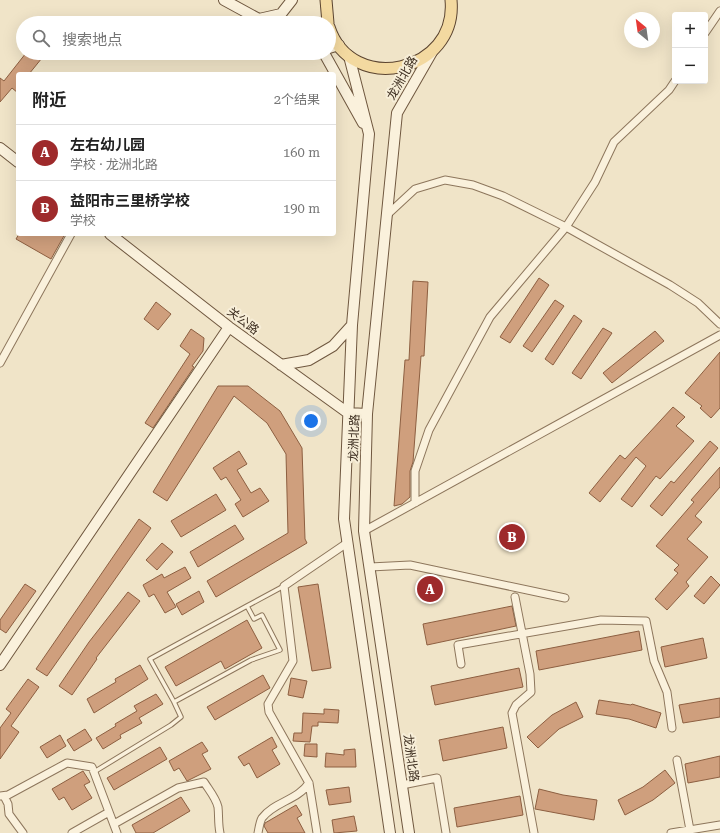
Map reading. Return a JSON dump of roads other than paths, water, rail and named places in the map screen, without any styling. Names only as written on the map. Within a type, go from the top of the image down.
[{"type":"main road","points":[[224,0],[254,16]]},
{"type":"main road","points":[[276,16],[281,14],[292,0]]},
{"type":"main road","points":[[325,1],[327,16]]},
{"type":"main road","points":[[336,48],[365,65],[388,69],[401,68],[418,62],[432,52],[442,39],[447,29],[454,3]]},
{"type":"main road","name":"龙洲北路","points":[[409,833],[364,531],[367,414],[397,113],[432,52]]},
{"type":"main road","name":"龙洲北路","points":[[350,56],[369,134],[352,325],[344,519],[390,833]]},
{"type":"main road","points":[[328,60],[335,72]]},
{"type":"main road","points":[[336,75],[369,134]]},
{"type":"main road","points":[[0,148],[16,160]]},
{"type":"main road","name":"关公路","points":[[113,236],[229,327],[348,413]]},
{"type":"main road","points":[[281,365],[309,360],[333,346],[352,325]]},
{"type":"main road","points":[[0,665],[229,327]]},
{"type":"main road","points":[[348,413],[367,414]]},
{"type":"street","points":[[708,29],[720,11]]},
{"type":"street","points":[[415,503],[415,471],[429,430],[490,317],[566,227],[595,182],[614,142],[669,90],[673,84]]},
{"type":"street","points":[[387,215],[415,189],[445,180],[473,186],[503,196],[566,227],[670,285],[698,303],[720,324]]},
{"type":"street","points":[[0,363],[71,236]]},
{"type":"street","points":[[364,531],[720,335]]},
{"type":"street","points":[[317,833],[308,783],[270,712],[268,704],[293,661],[284,586],[347,542]]},
{"type":"street","points":[[370,567],[410,565],[565,598]]},
{"type":"street","points":[[515,597],[530,674],[531,692],[516,704],[512,714],[534,833]]},
{"type":"street","points":[[461,664],[458,645],[601,620],[646,621],[654,661],[667,692],[672,728]]},
{"type":"street","points":[[677,760],[690,830]]},
{"type":"street","points":[[23,833],[9,814],[8,804],[2,796],[8,795],[67,763],[92,767],[117,833]]},
{"type":"street","points":[[402,785],[437,778],[446,833]]},
{"type":"street","points":[[114,824],[178,788],[204,782],[217,804],[220,833]]},
{"type":"street","points":[[258,833],[262,818],[273,809],[304,790],[308,783]]},
{"type":"street","points":[[72,833],[109,812]]},
{"type":"street","points":[[671,833],[720,825]]},
{"type":"lane","points":[[94,772],[171,725],[181,717],[150,659],[284,586]]},
{"type":"lane","points":[[174,702],[251,660],[280,650],[262,615],[254,619],[246,606]]},
{"type":"place","name":"益阳市三里桥学校","points":[[512,537]]},
{"type":"place","name":"左右幼儿园","points":[[430,589]]}]
